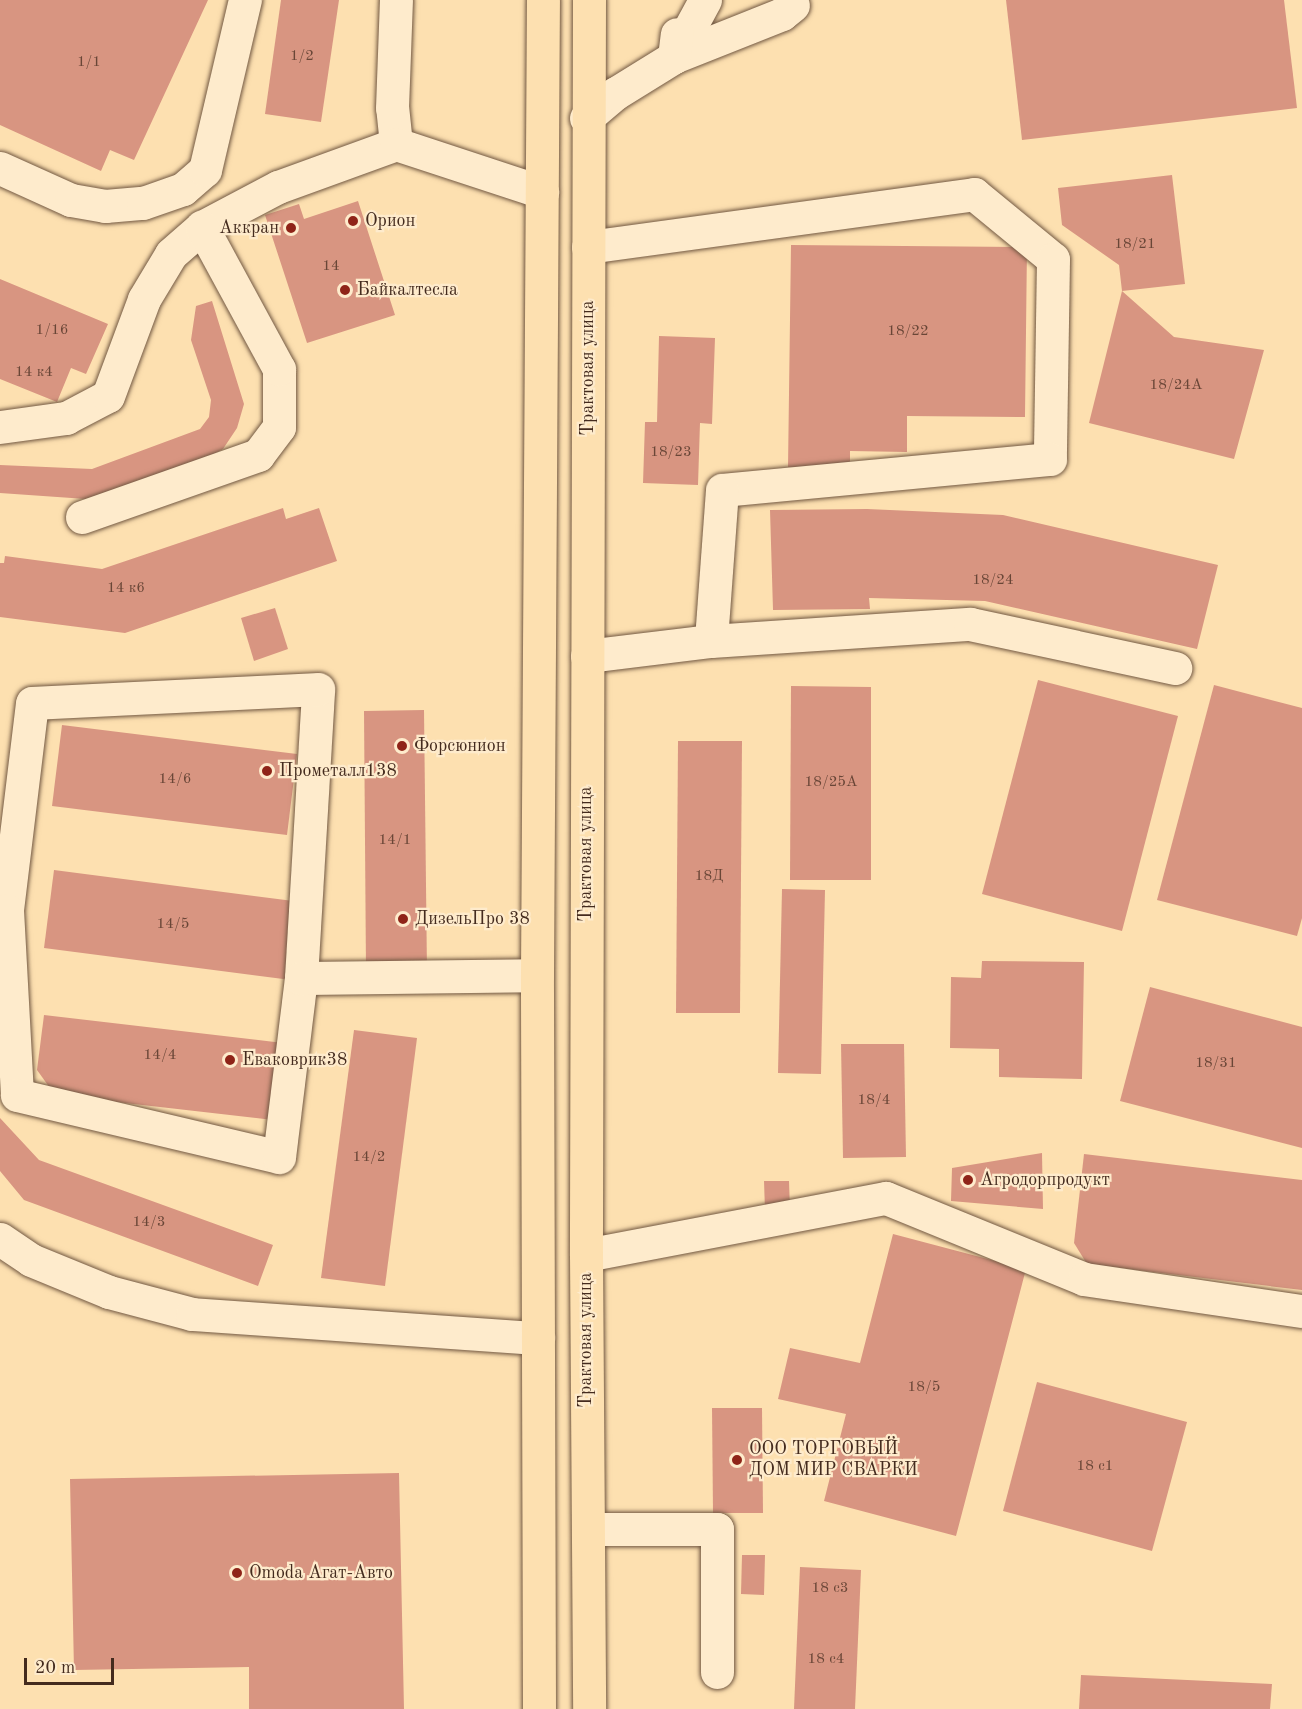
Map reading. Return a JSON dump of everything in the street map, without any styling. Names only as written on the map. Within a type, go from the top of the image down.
[{"type":"main road","points":[[539,1709],[537,975],[543,0]]},
{"type":"main road","name":"Трактовая улица","points":[[589,0],[586,118],[588,247],[586,1255],[589,1709]]},
{"type":"lane","points":[[0,168],[71,200],[105,206],[143,203],[183,189],[206,170],[245,0]]},
{"type":"lane","points":[[396,0],[392,108],[396,144]]},
{"type":"lane","points":[[674,57],[681,0]]},
{"type":"lane","points":[[674,57],[705,0]]},
{"type":"lane","points":[[586,118],[616,93],[674,57],[782,14],[794,5]]},
{"type":"lane","points":[[0,427],[66,418],[108,396],[144,299],[171,254],[202,227],[278,187],[396,144],[542,192]]},
{"type":"lane","points":[[588,247],[974,194],[1053,259],[1050,459],[722,490],[711,641]]},
{"type":"lane","points":[[82,517],[258,455],[279,428],[279,369],[202,227]]},
{"type":"lane","points":[[587,656],[711,641],[970,624],[1175,668]]},
{"type":"lane","points":[[318,689],[301,978],[279,1157],[17,1095],[7,910],[32,703],[318,689]]},
{"type":"lane","points":[[301,978],[537,975]]},
{"type":"lane","points":[[586,1255],[886,1198],[1084,1279],[1302,1311]]},
{"type":"lane","points":[[0,1239],[31,1260],[109,1292],[192,1314],[538,1338]]},
{"type":"lane","points":[[588,1529],[717,1529],[717,1672]]},
{"type":"building","points":[[0,0],[208,0],[134,160],[110,150],[101,171],[0,125]]},
{"type":"building","points":[[281,0],[339,0],[321,122],[265,114]]},
{"type":"building","points":[[1006,0],[1284,0],[1297,108],[1022,140]]},
{"type":"building","points":[[1172,175],[1185,284],[1122,291],[1119,265],[1062,225],[1058,188]]},
{"type":"building","points":[[358,201],[395,315],[307,343],[265,215],[299,204],[304,219]]},
{"type":"building","points":[[791,245],[1027,247],[1025,417],[907,416],[907,452],[850,451],[850,468],[788,467]]},
{"type":"building","points":[[0,279],[108,324],[86,374],[71,368],[57,402],[0,379]]},
{"type":"building","points":[[1122,291],[1174,337],[1264,350],[1234,459],[1089,423]]},
{"type":"building","points":[[212,301],[244,404],[237,428],[223,449],[209,457],[86,499],[0,493],[0,465],[92,469],[200,429],[209,417],[211,400],[191,340],[196,306]]},
{"type":"building","points":[[659,336],[715,338],[712,424],[700,423],[698,485],[643,483],[645,422],[657,422]]},
{"type":"building","points":[[283,508],[286,519],[319,508],[337,561],[125,633],[0,617],[0,563],[4,563],[5,556],[102,569]]},
{"type":"building","points":[[867,509],[1003,515],[1218,565],[1197,649],[985,601],[869,598],[870,609],[773,610],[770,510]]},
{"type":"building","points":[[275,608],[288,649],[254,661],[241,618]]},
{"type":"building","points":[[1038,680],[1178,716],[1122,931],[982,894]]},
{"type":"building","points":[[1214,685],[1302,708],[1302,918],[1297,936],[1157,900]]},
{"type":"building","points":[[791,686],[871,687],[871,880],[790,880]]},
{"type":"building","points":[[424,710],[427,972],[366,972],[364,711]]},
{"type":"building","points":[[62,725],[297,754],[287,835],[52,806]]},
{"type":"building","points":[[678,741],[742,741],[740,1013],[676,1013]]},
{"type":"building","points":[[54,870],[301,902],[291,980],[44,948]]},
{"type":"building","points":[[782,889],[825,890],[821,1074],[778,1073]]},
{"type":"building","points":[[982,961],[1084,962],[1082,1079],[999,1077],[999,1049],[950,1048],[951,977],[981,978]]},
{"type":"building","points":[[1150,987],[1302,1027],[1302,1148],[1120,1101]]},
{"type":"building","points":[[44,1015],[283,1043],[273,1120],[55,1095],[37,1070]]},
{"type":"building","points":[[354,1030],[417,1038],[385,1286],[321,1278]]},
{"type":"building","points":[[841,1044],[904,1044],[906,1157],[843,1158]]},
{"type":"building","points":[[0,1118],[39,1160],[273,1245],[258,1286],[24,1200],[0,1171]]},
{"type":"building","points":[[1042,1153],[1043,1209],[951,1201],[952,1168]]},
{"type":"building","points":[[1084,1154],[1302,1180],[1302,1290],[1087,1264],[1074,1243]]},
{"type":"building","points":[[764,1181],[789,1181],[790,1210],[765,1211]]},
{"type":"building","points":[[893,1234],[1026,1269],[956,1536],[824,1501],[846,1414],[778,1399],[790,1348],[860,1363]]},
{"type":"building","points":[[1037,1382],[1187,1422],[1152,1551],[1003,1511]]},
{"type":"building","name":"ООО ТОРГОВЫЙ ДОМ МИР СВАРКИ","points":[[712,1408],[762,1408],[763,1513],[713,1513]]},
{"type":"building","name":"Omoda Агат-Авто","points":[[399,1473],[404,1709],[249,1709],[249,1667],[74,1670],[70,1479]]},
{"type":"building","points":[[742,1555],[765,1555],[764,1595],[741,1594]]},
{"type":"building","points":[[800,1567],[861,1570],[855,1709],[794,1709]]},
{"type":"building","points":[[1081,1675],[1272,1684],[1270,1709],[1079,1709]]},
{"type":"place","name":"Орион","points":[[353,221]]},
{"type":"place","name":"Аккран","points":[[291,228]]},
{"type":"place","name":"Байкалтесла","points":[[345,290]]},
{"type":"place","name":"Форсюнион","points":[[402,746]]},
{"type":"place","name":"Прометалл138","points":[[267,771]]},
{"type":"place","name":"ДизельПро 38","points":[[403,919]]},
{"type":"place","name":"Еваковрик38","points":[[230,1060]]},
{"type":"place","name":"Агродорпродукт","points":[[968,1180]]},
{"type":"place","name":"ООО ТОРГОВЫЙ ДОМ МИР СВАРКИ","points":[[737,1460]]},
{"type":"place","name":"Omoda Агат-Авто","points":[[237,1573]]}]
